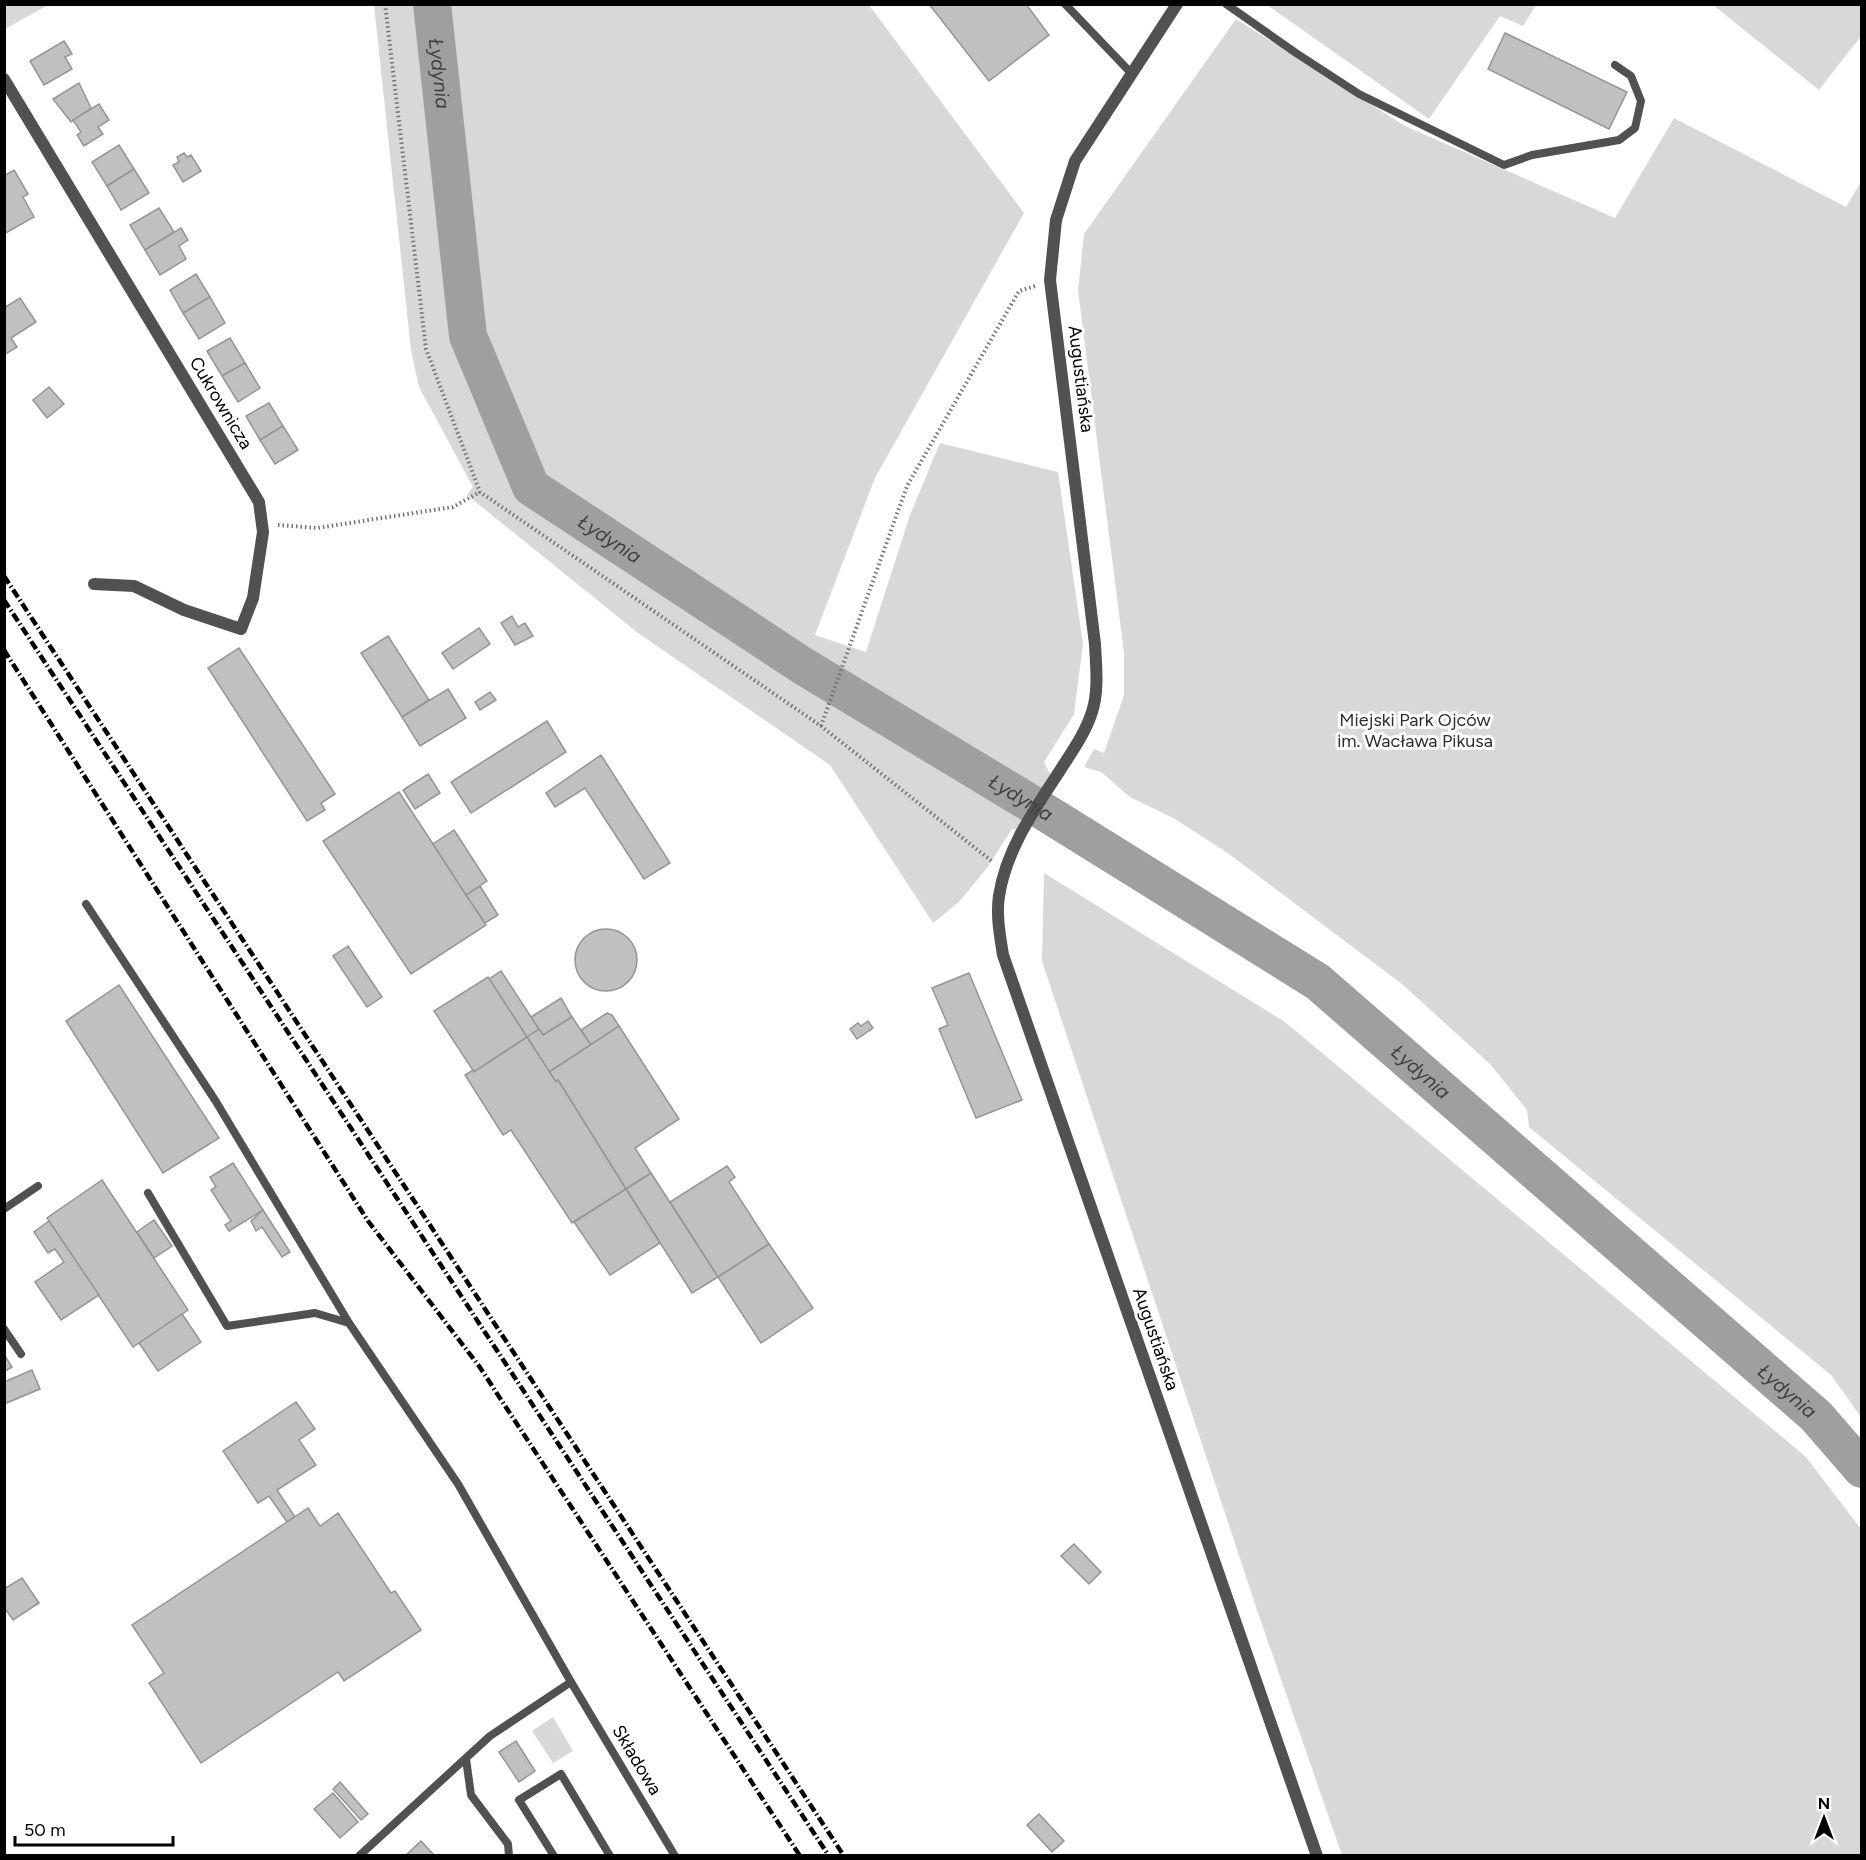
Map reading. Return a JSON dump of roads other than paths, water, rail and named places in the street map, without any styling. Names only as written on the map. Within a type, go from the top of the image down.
[{"type":"street","name":"Augustiańska","points":[[1177,4],[1075,161],[1056,220],[1050,280],[1094,632],[1097,674],[1093,711],[1078,743],[1021,831],[1010,855],[998,896],[999,929],[1003,955],[1317,1856]]},
{"type":"street","name":"Cukrownicza","points":[[4,79],[259,502],[263,532],[254,598],[241,628],[184,610],[134,586],[94,584]]},
{"type":"lane","points":[[1065,4],[1132,74]]},
{"type":"lane","points":[[1227,5],[1359,94],[1504,165],[1532,155],[1619,140],[1635,128],[1641,101],[1631,76],[1615,65]]},
{"type":"lane","name":"Składowa","points":[[86,904],[215,1100],[349,1323],[458,1484],[571,1682],[675,1856]]},
{"type":"lane","points":[[4,1209],[38,1186]]},
{"type":"lane","points":[[148,1193],[227,1326],[315,1313],[349,1323]]},
{"type":"lane","points":[[4,1329],[21,1354]]},
{"type":"lane","points":[[359,1856],[490,1736],[571,1682]]},
{"type":"lane","points":[[466,1759],[471,1795],[508,1844],[509,1856]]},
{"type":"lane","points":[[554,1856],[519,1800],[561,1774],[610,1856]]},
{"type":"waterway","name":"Łydynia","points":[[432,4],[468,336],[531,487],[803,666],[1035,806],[1318,982],[1816,1416],[1862,1469]]},
{"type":"railway","points":[[4,576],[844,1856]]},
{"type":"railway","points":[[4,600],[829,1856]]},
{"type":"railway","points":[[4,650],[368,1221],[479,1366],[800,1856]]},
{"type":"park label","name":"Miejski Park Ojców im. Wacława Pikusa","points":[[1415,730]]}]
